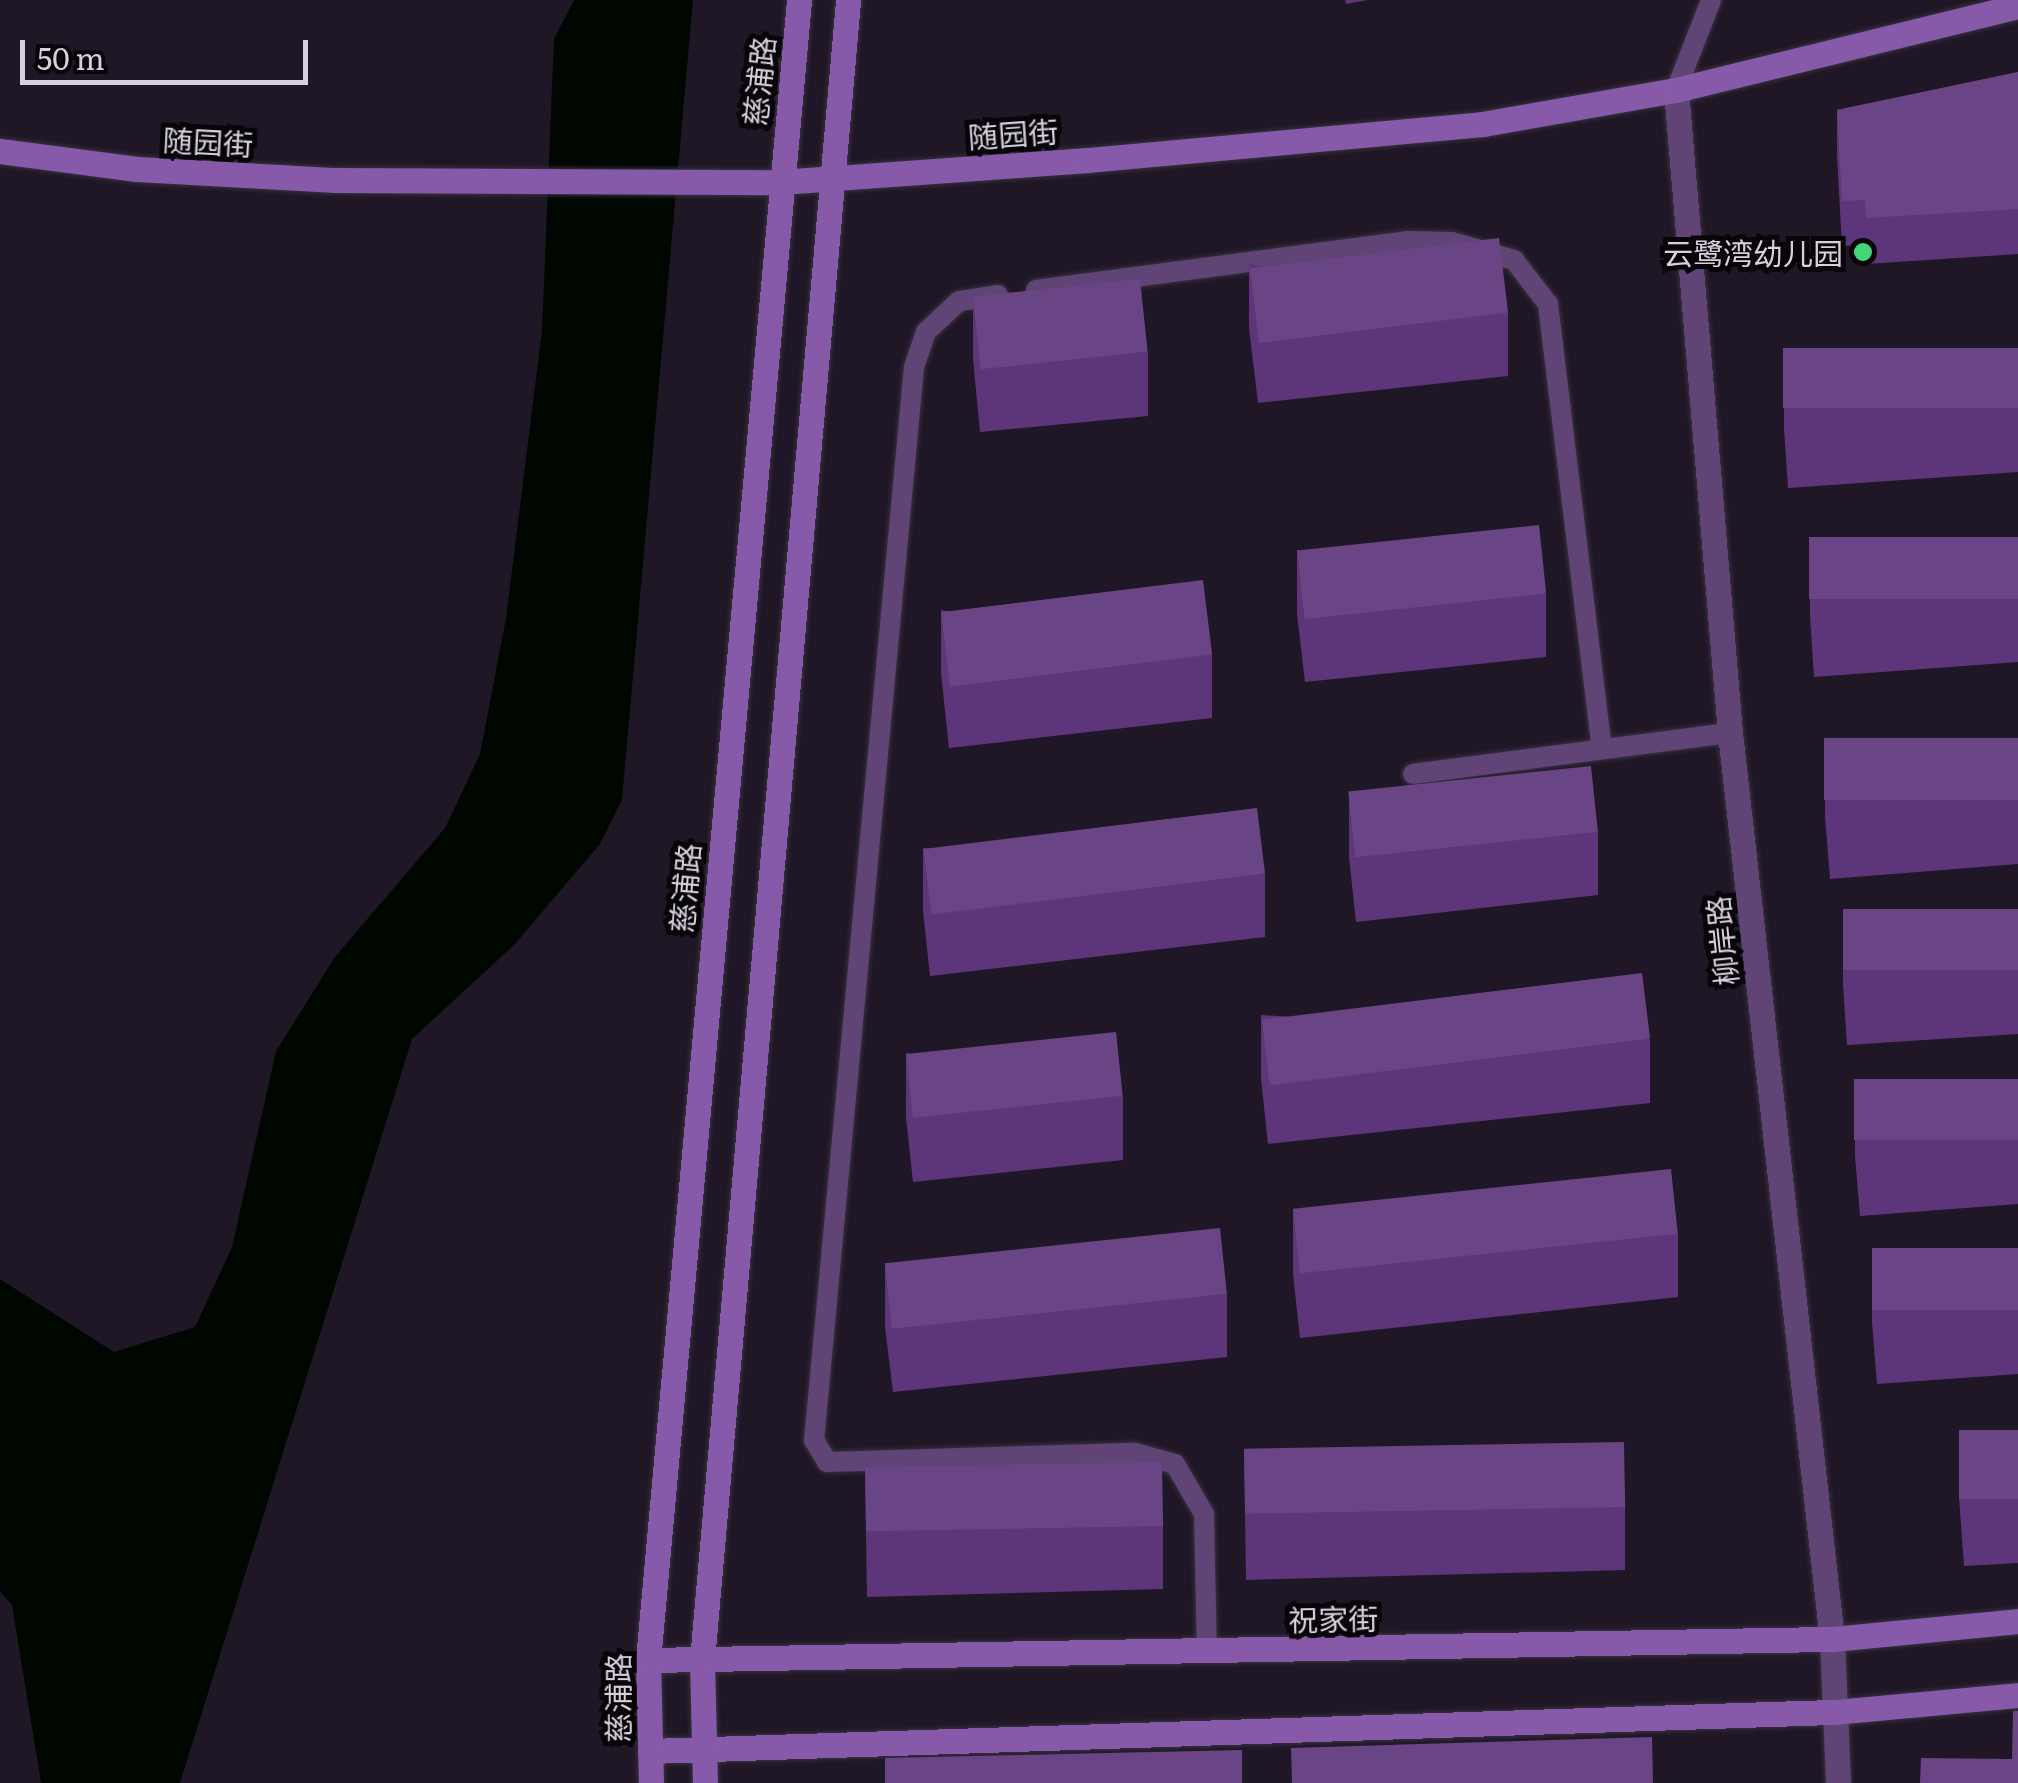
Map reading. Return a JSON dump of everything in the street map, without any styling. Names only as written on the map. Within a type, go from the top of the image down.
[{"type":"street","name":"慈浦路","points":[[651,1783],[648,1660],[799,0]]},
{"type":"street","points":[[705,1783],[702,1660],[848,0]]},
{"type":"street","name":"随园街","points":[[0,151],[137,169],[336,180],[681,176],[780,182],[1483,124],[1676,90],[2018,6]]},
{"type":"street","name":"柳岸路","points":[[1676,90],[1730,733],[1832,1639],[1838,1783]]},
{"type":"street","name":"祝家街","points":[[648,1660],[1832,1639],[2018,1621]]},
{"type":"street","points":[[650,1750],[1834,1712],[2018,1695]]},
{"type":"lane","points":[[1676,90],[1711,0]]},
{"type":"lane","points":[[1206,1653],[1204,1514],[1176,1464],[1135,1453],[828,1462],[814,1440],[914,367],[926,332],[959,300],[1407,241],[1452,242],[1514,260],[1548,304],[1602,750]]},
{"type":"lane","points":[[1412,774],[1730,733]]},
{"type":"shaded area","points":[[574,0],[693,0],[622,800],[600,844],[514,945],[412,1039],[180,1783],[41,1783],[12,1605],[0,1591],[0,1279],[114,1352],[195,1327],[232,1247],[276,1051],[335,957],[445,828],[480,754],[506,618],[542,330],[554,39]]},
{"type":"building","points":[[2018,72],[2018,209],[1866,218],[1865,200],[1842,201],[1837,110]]},
{"type":"building","points":[[1499,238],[1508,312],[1259,343],[1250,269]]},
{"type":"building","points":[[1140,279],[1148,352],[981,369],[973,297]]},
{"type":"building","points":[[1783,348],[2018,348],[2018,408],[1783,408]]},
{"type":"building","points":[[1539,525],[1546,594],[1305,619],[1297,550]]},
{"type":"building","points":[[1809,537],[2018,537],[2018,599],[1809,599]]},
{"type":"building","points":[[1203,580],[1212,654],[950,687],[941,612]]},
{"type":"building","points":[[1824,738],[2018,738],[2018,800],[1824,800]]},
{"type":"building","points":[[1591,766],[1598,832],[1355,857],[1348,792]]},
{"type":"building","points":[[1257,808],[1265,874],[932,914],[924,849]]},
{"type":"building","points":[[1843,909],[2018,909],[2018,970],[1843,970]]},
{"type":"building","points":[[1642,973],[1650,1039],[1270,1085],[1262,1020]]},
{"type":"building","points":[[1116,1032],[1123,1096],[913,1118],[906,1054]]},
{"type":"building","points":[[1854,1079],[2018,1079],[2018,1140],[1854,1140]]},
{"type":"building","points":[[1671,1169],[1678,1234],[1300,1273],[1293,1209]]},
{"type":"building","points":[[1220,1228],[1227,1294],[892,1329],[885,1263]]},
{"type":"building","points":[[1872,1248],[2018,1248],[2018,1310],[1872,1310]]},
{"type":"building","points":[[1959,1430],[2018,1430],[2018,1499],[1959,1499]]},
{"type":"building","points":[[1624,1442],[1625,1507],[1245,1514],[1244,1449]]},
{"type":"building","points":[[1162,1462],[1163,1526],[866,1531],[865,1467]]},
{"type":"building","points":[[2013,1711],[2018,1711],[2018,1783],[1920,1783],[1921,1758],[2012,1759]]},
{"type":"building","points":[[1652,1737],[1653,1783],[1292,1783],[1291,1748]]},
{"type":"building","points":[[1242,1750],[1242,1783],[885,1783],[885,1758]]},
{"type":"place","name":"云鹭湾幼儿园","points":[[1863,252]]}]
